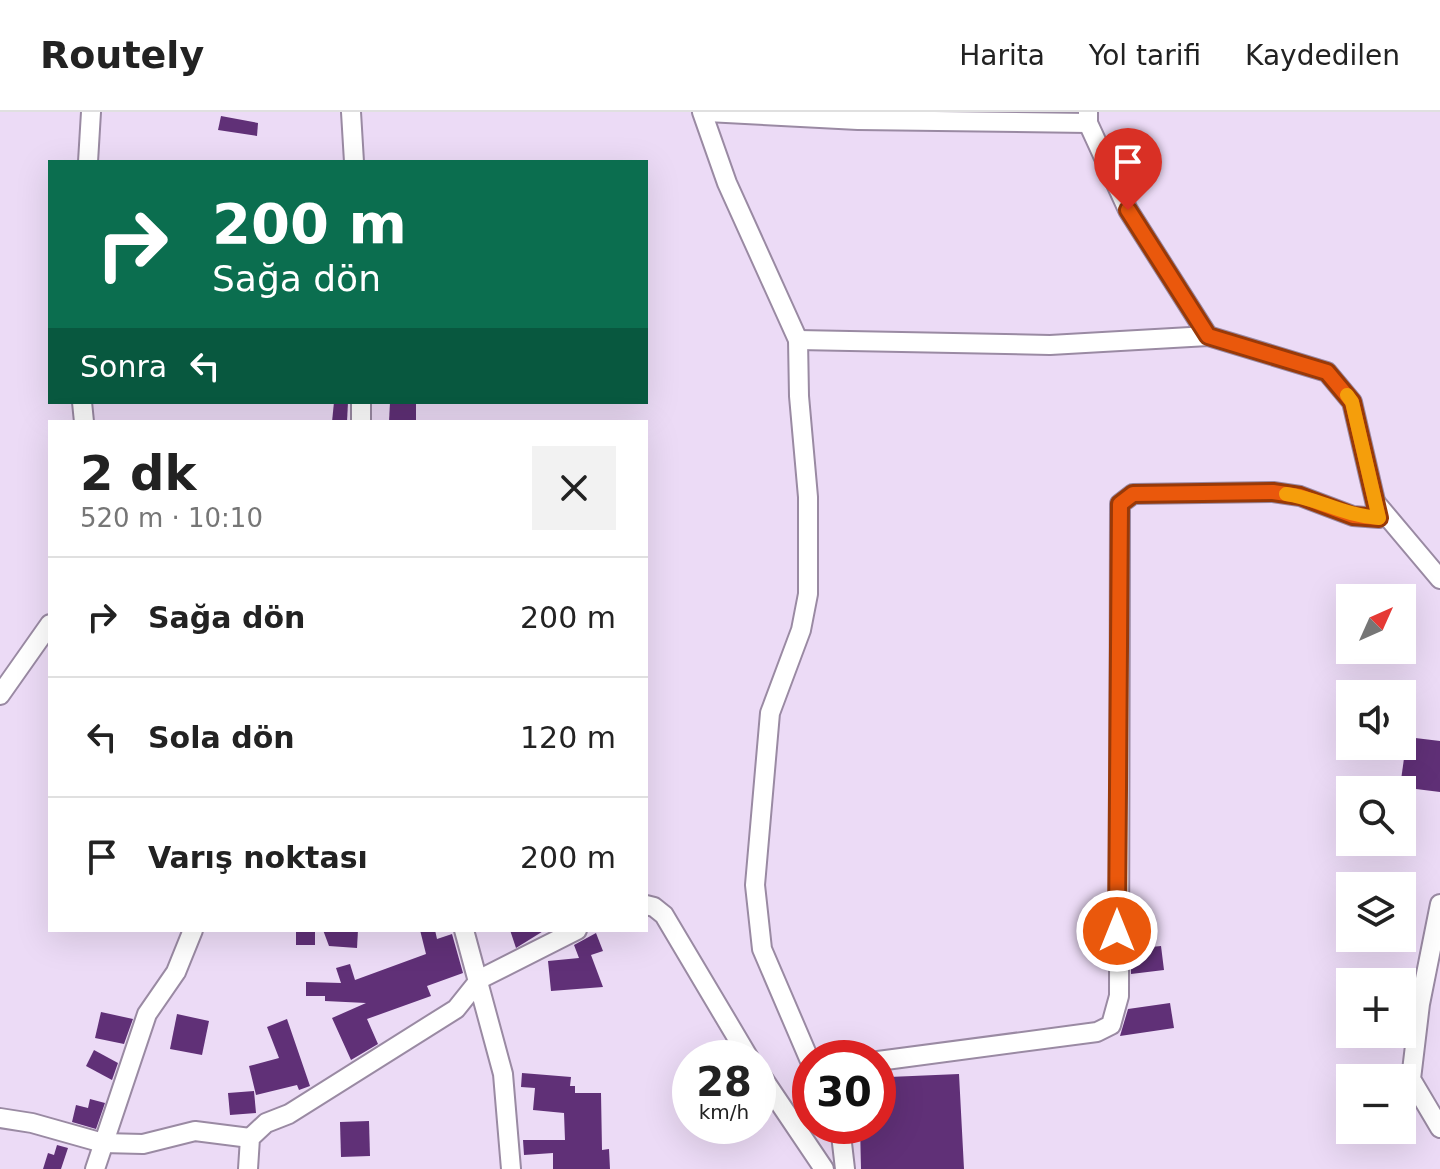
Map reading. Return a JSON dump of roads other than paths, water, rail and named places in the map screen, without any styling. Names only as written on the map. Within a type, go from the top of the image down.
[{"type":"street","points":[[88,160],[91,112]]},
{"type":"street","points":[[351,112],[354,160]]},
{"type":"street","points":[[801,1040],[762,949],[755,885],[770,713],[801,630],[808,594],[808,497],[799,396],[798,340],[727,183],[705,112],[858,120],[1088,117],[1128,210],[1208,336]]},
{"type":"street","points":[[798,340],[1050,345],[1208,336],[1327,372],[1352,402],[1379,518],[1353,516],[1300,496],[1273,492],[1133,494],[1120,504],[1119,996],[1111,1025],[1097,1032],[896,1059]]},
{"type":"street","points":[[1374,501],[1440,579]]},
{"type":"street","points":[[0,695],[48,627]]},
{"type":"street","points":[[1440,904],[1420,1004],[1411,1079],[1440,1128]]},
{"type":"street","points":[[648,906],[664,915],[699,980],[737,1040]]},
{"type":"street","points":[[95,1169],[147,1014],[176,972],[192,932]]},
{"type":"street","points":[[465,932],[480,979],[503,1074],[511,1169]]},
{"type":"street","points":[[248,1169],[250,1138],[266,1123],[289,1114],[456,1009],[480,979],[573,932]]},
{"type":"street","points":[[776,1098],[824,1169]]},
{"type":"street","points":[[0,1118],[32,1123],[103,1143],[143,1144],[195,1131],[250,1138]]},
{"type":"street","points":[[842,1144],[845,1169]]}]
